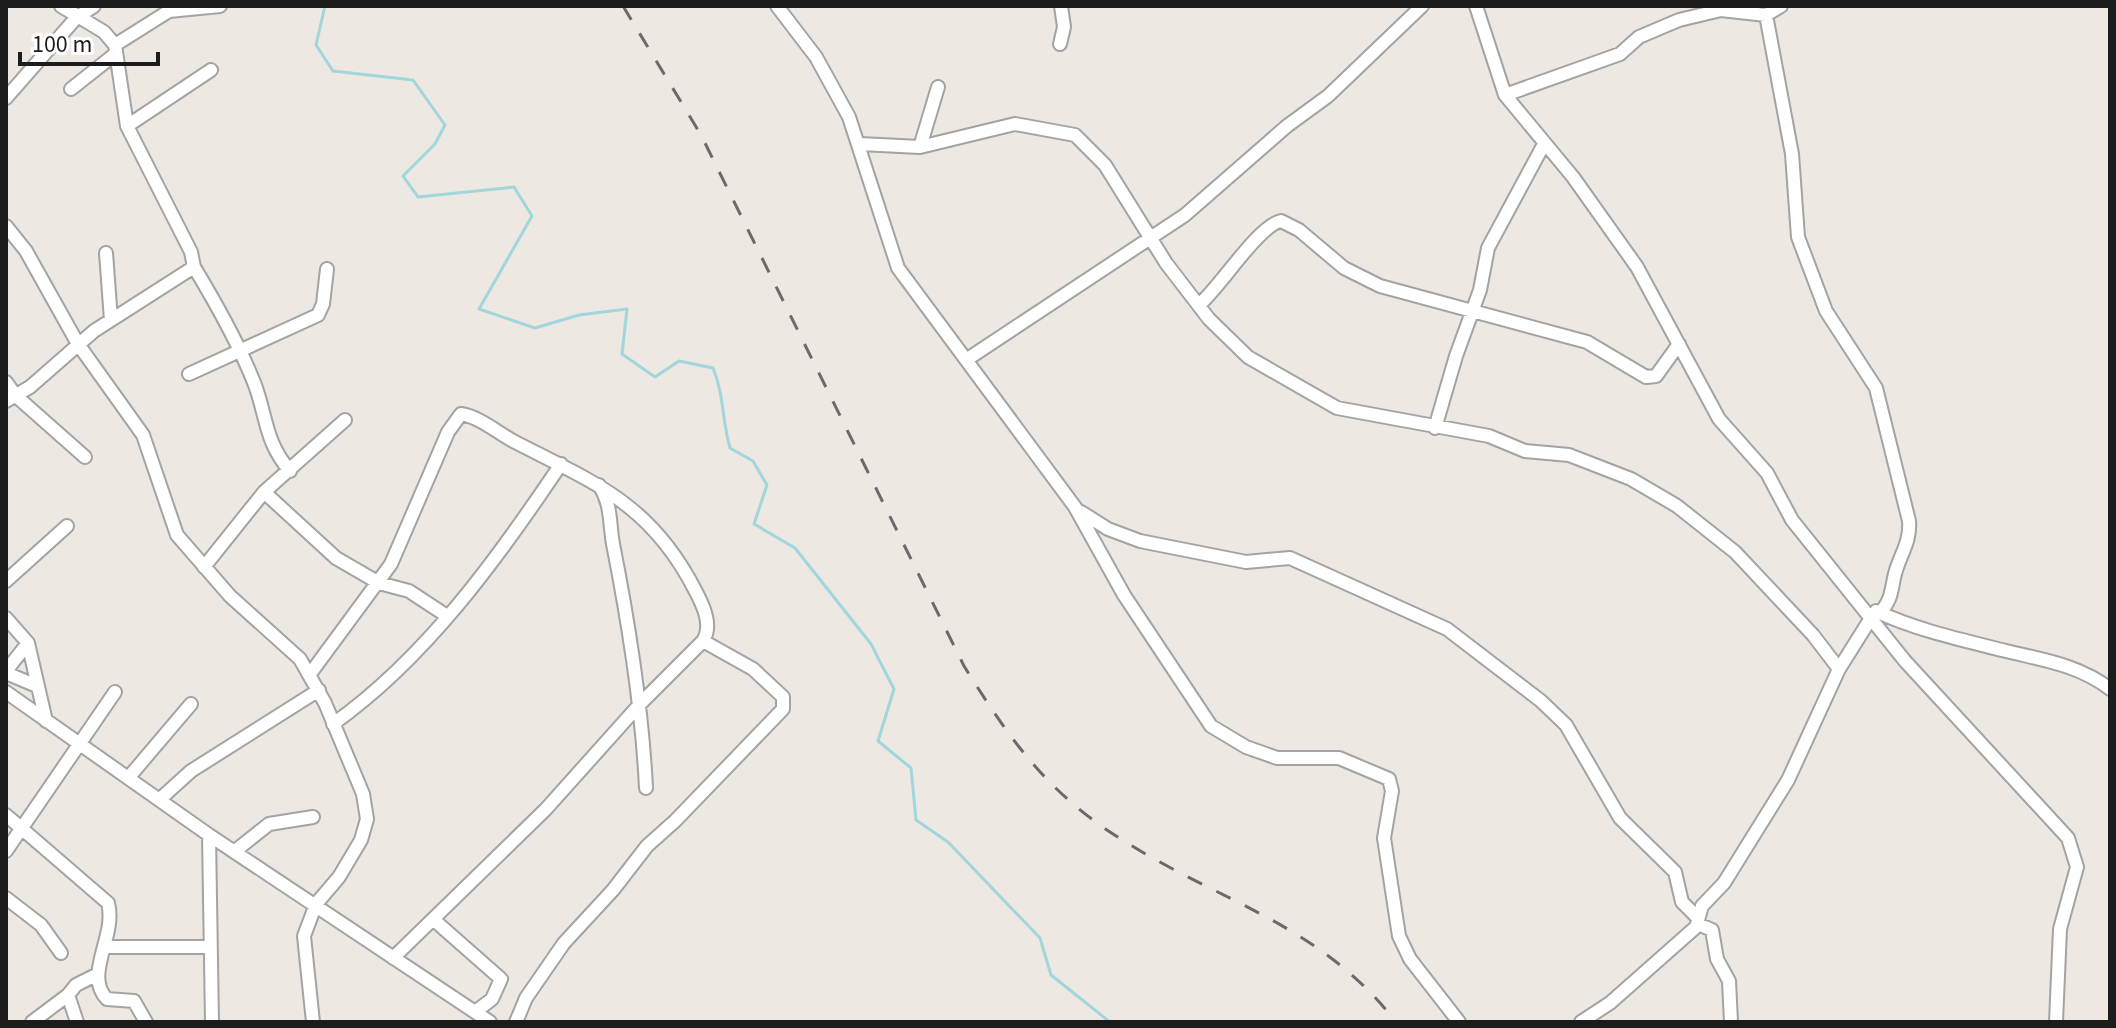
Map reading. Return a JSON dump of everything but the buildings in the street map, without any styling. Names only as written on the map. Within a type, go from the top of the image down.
[{"type":"street","points":[[61,6],[76,18],[104,32],[114,50],[127,126],[191,252],[194,267],[240,352],[260,399],[269,443],[290,471]]},
{"type":"street","points":[[6,98],[76,18],[94,6]]},
{"type":"street","points":[[71,89],[114,50],[169,11],[220,6]]},
{"type":"street","points":[[777,6],[816,57],[860,144],[898,268],[1000,401],[1075,507],[1124,595],[1211,726],[1246,747],[1277,758],[1339,758],[1389,779],[1392,791],[1384,838],[1399,936],[1410,959],[1459,1022]]},
{"type":"street","points":[[1060,44],[1064,27],[1061,6]]},
{"type":"street","points":[[966,360],[1185,215],[1287,126],[1328,96],[1422,6]]},
{"type":"street","points":[[1476,6],[1505,95],[1573,177],[1637,267],[1719,419],[1767,473],[1792,520],[1860,604],[1876,616],[1905,661],[2059,826],[2073,850],[2077,867],[2060,929],[2056,1022]]},
{"type":"street","points":[[1505,95],[1611,58],[1645,33],[1710,9],[1766,15],[1781,6]]},
{"type":"street","points":[[1581,1022],[1610,1003],[1698,921],[1702,906],[1724,883],[1788,780],[1839,669],[1894,593],[1894,578],[1909,542],[1909,521],[1876,388],[1826,311],[1798,237],[1792,154],[1766,15]]},
{"type":"street","points":[[127,126],[211,70]]},
{"type":"street","points":[[920,147],[938,87]]},
{"type":"street","points":[[860,144],[920,147],[1015,124],[1075,135],[1105,165],[1166,263],[1218,329],[1248,357],[1337,408],[1489,436],[1525,451],[1582,458],[1656,492],[1735,552],[1813,635],[1839,669]]},
{"type":"street","points":[[1435,428],[1480,290],[1488,248],[1544,144]]},
{"type":"street","points":[[1199,305],[1229,274],[1264,229],[1281,221],[1299,230],[1344,268],[1380,286],[1587,342],[1650,378],[1679,344]]},
{"type":"street","points":[[6,226],[26,251],[78,344],[143,435],[171,526],[244,610],[291,649],[310,674],[363,794],[367,819],[357,848],[316,904],[303,942],[313,1022]]},
{"type":"street","points":[[106,253],[111,320]]},
{"type":"street","points":[[11,398],[111,320],[194,267]]},
{"type":"street","points":[[189,374],[318,315],[323,304],[327,269]]},
{"type":"street","points":[[6,382],[11,398],[85,457]]},
{"type":"street","points":[[310,674],[379,583],[409,528],[448,432],[461,414],[598,484],[638,512],[677,559],[705,612],[708,631],[703,641],[640,704],[546,809],[393,958]]},
{"type":"street","points":[[204,567],[264,492],[345,420]]},
{"type":"street","points":[[333,724],[381,688],[447,616],[561,464]]},
{"type":"street","points":[[598,484],[610,506],[640,704],[646,788]]},
{"type":"street","points":[[264,492],[336,558],[379,583],[409,591],[447,616]]},
{"type":"street","points":[[1075,507],[1100,525],[1140,541],[1246,562],[1290,558],[1447,629],[1541,701],[1566,725],[1620,818],[1675,872],[1682,902],[1698,921],[1712,930],[1717,959],[1729,981],[1731,1022]]},
{"type":"street","points":[[6,581],[67,526]]},
{"type":"street","points":[[1876,616],[2054,661],[2078,670],[2110,689]]},
{"type":"street","points":[[6,618],[28,643],[46,721]]},
{"type":"street","points":[[516,1022],[526,998],[564,943],[613,890],[647,846],[783,709],[783,697],[753,669],[703,641]]},
{"type":"street","points":[[28,643],[6,672],[37,686]]},
{"type":"street","points":[[159,800],[191,771],[319,690]]},
{"type":"street","points":[[6,692],[209,835],[490,1022]]},
{"type":"street","points":[[6,851],[115,692]]},
{"type":"street","points":[[129,777],[191,704]]},
{"type":"street","points":[[6,815],[108,903],[110,923],[96,975],[98,988],[110,1000],[134,1001],[146,1022]]},
{"type":"street","points":[[235,851],[269,824],[313,817]]},
{"type":"street","points":[[209,835],[212,1022]]},
{"type":"street","points":[[6,898],[41,925],[61,953]]},
{"type":"street","points":[[434,920],[501,979],[492,999],[475,1012]]},
{"type":"street","points":[[106,947],[209,947]]},
{"type":"street","points":[[32,1022],[68,995],[76,985],[96,975]]},
{"type":"street","points":[[68,995],[77,1022]]},
{"type":"waterway","points":[[325,6],[316,45],[333,71],[413,80],[445,125],[435,144],[403,176],[418,197],[514,187],[532,216],[479,309],[535,328],[579,315],[627,309],[622,354],[655,377],[679,361],[713,368],[730,448],[753,461],[767,485],[754,524],[795,548],[871,644],[894,689],[878,741],[911,768],[916,820],[948,842],[1040,938],[1051,975],[1110,1022]]},
{"type":"railway","points":[[623,6],[701,135],[964,666],[1014,740],[1051,783],[1095,821],[1158,861],[1301,937],[1366,988],[1396,1022]]}]
